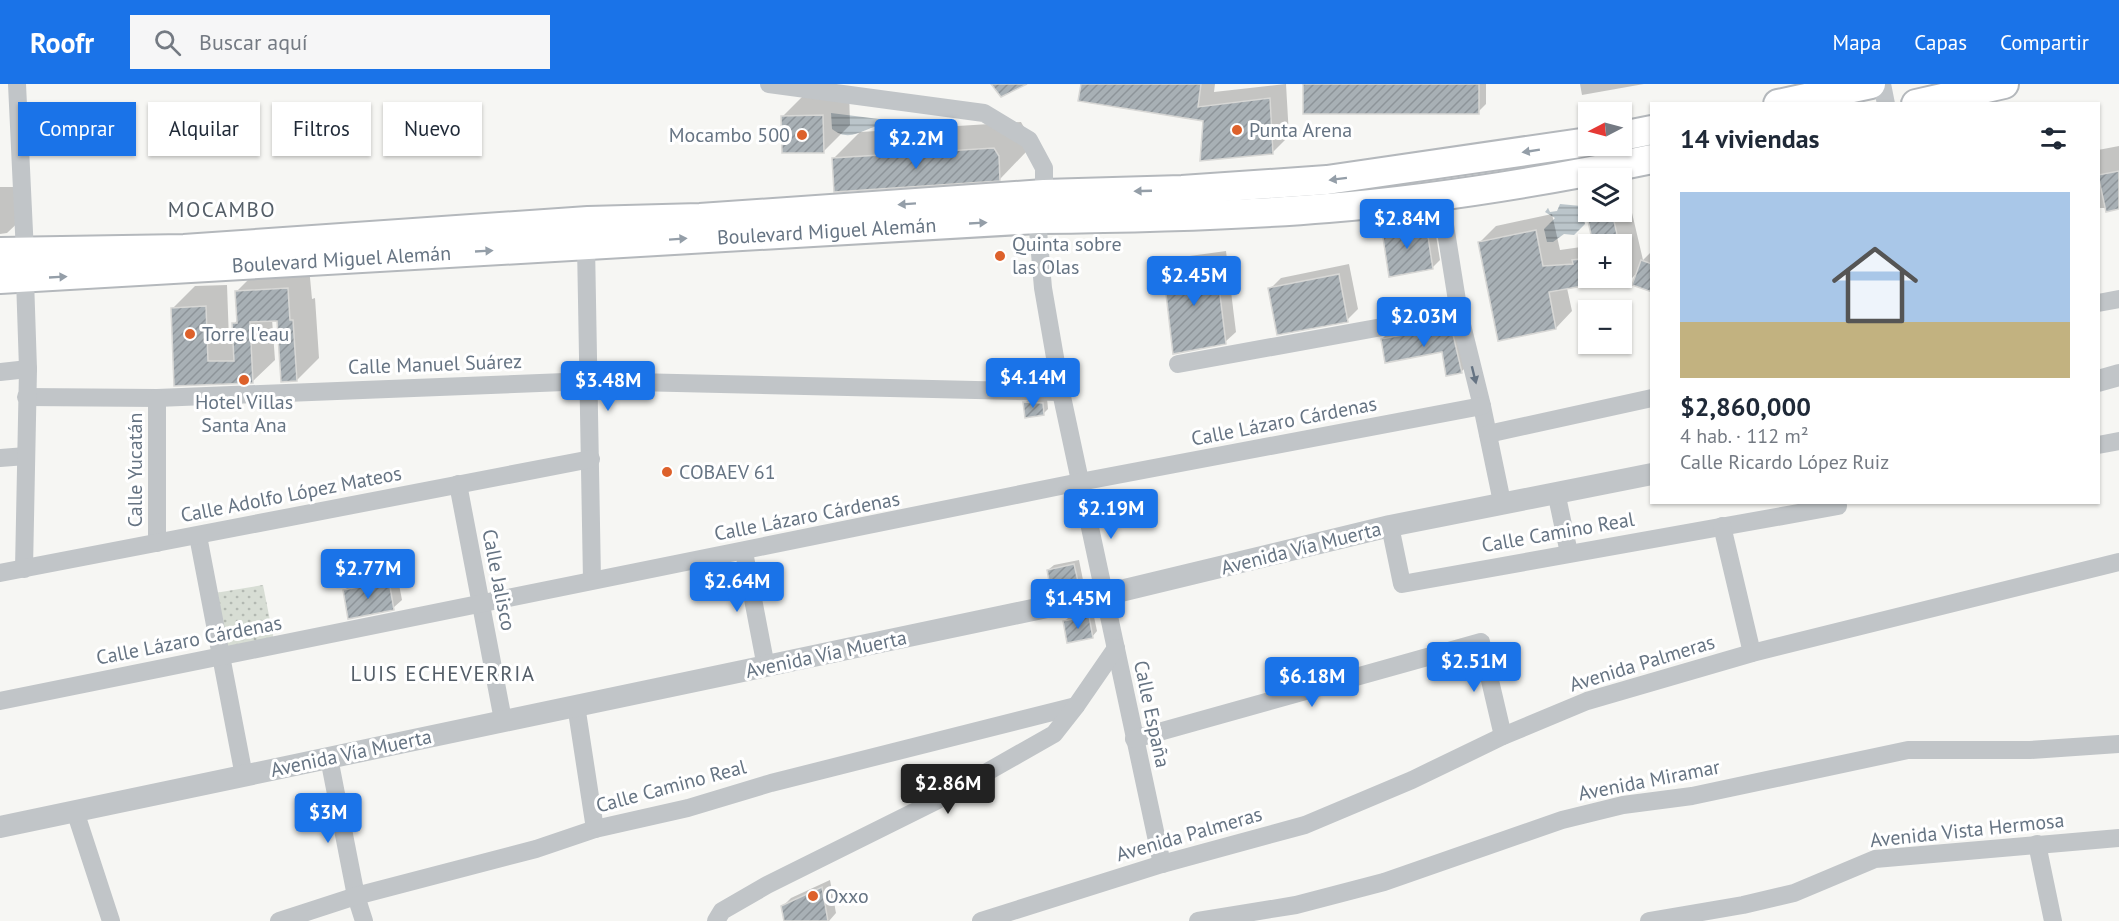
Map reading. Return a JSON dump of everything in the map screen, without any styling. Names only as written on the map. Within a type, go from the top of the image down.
[{"type":"main road","points":[[1787,102],[1871,84]]},
{"type":"main road","points":[[1925,102],[2004,84]]},
{"type":"main road","points":[[1632,134],[1650,130]]},
{"type":"main road","name":"Boulevard Miguel Alemán","points":[[13,265],[586,245],[1040,207],[1182,190],[1327,180],[1578,143]]},
{"type":"main road","name":"Boulevard Miguel Alemán","points":[[13,265],[184,249],[588,221],[1040,207],[1187,217],[1329,208],[1603,170],[1650,159]]},
{"type":"street","points":[[16,84],[13,265],[28,369],[24,569]]},
{"type":"street","name":"Calle España","points":[[769,84],[984,113],[1029,140],[1044,168],[1040,207],[1043,288],[1061,392],[1162,864]]},
{"type":"street","points":[[1882,84],[1886,102]]},
{"type":"street","points":[[1440,194],[1459,313],[1502,502]]},
{"type":"street","points":[[586,245],[592,580]]},
{"type":"street","points":[[2100,303],[2119,299]]},
{"type":"street","points":[[1178,364],[1459,313]]},
{"type":"street","points":[[0,372],[28,369]]},
{"type":"street","points":[[2100,380],[2119,375]]},
{"type":"street","name":"Calle Manuel Suárez","points":[[26,397],[157,398],[590,381],[1061,392]]},
{"type":"street","name":"Calle Yucatán","points":[[157,398],[157,543]]},
{"type":"street","points":[[1488,434],[1650,398]]},
{"type":"street","name":"Calle Lázaro Cárdenas","points":[[0,701],[480,602],[744,552],[1080,482],[1482,406]]},
{"type":"street","points":[[2100,445],[2119,441]]},
{"type":"street","points":[[0,458],[26,456]]},
{"type":"street","name":"Calle Adolfo López Mateos","points":[[0,573],[591,459]]},
{"type":"street","name":"Avenida Vía Muerta","points":[[0,827],[1104,595],[1390,526],[1502,502],[1650,474]]},
{"type":"street","name":"Calle Jalisco","points":[[458,484],[503,720]]},
{"type":"street","points":[[1556,492],[1569,553]]},
{"type":"street","name":"Calle Camino Real","points":[[1390,526],[1402,584],[1838,506]]},
{"type":"street","points":[[1722,526],[1752,653]]},
{"type":"street","points":[[198,536],[244,776]]},
{"type":"street","points":[[744,552],[766,667]]},
{"type":"street","name":"Avenida Palmeras","points":[[988,920],[1162,864],[1305,825],[1413,780],[1503,736],[1587,701],[1752,653],[2119,562]]},
{"type":"street","points":[[1134,739],[1481,642],[1503,736]]},
{"type":"street","points":[[716,921],[722,911],[767,885],[936,801],[1054,735],[1116,648]]},
{"type":"street","points":[[576,705],[596,830]]},
{"type":"street","name":"Calle Camino Real","points":[[279,921],[356,896],[536,849],[596,830],[1076,706]]},
{"type":"street","name":"Avenida Miramar","points":[[1198,921],[1296,905],[1384,882],[1562,820],[1612,808],[1692,796],[1908,750],[2030,750],[2119,744]]},
{"type":"street","points":[[329,758],[356,896],[364,921]]},
{"type":"street","points":[[75,811],[104,919]]},
{"type":"street","name":"Avenida Vista Hermosa","points":[[1648,921],[1745,913],[1875,859],[2119,838]]},
{"type":"street","points":[[2037,844],[2053,921]]},
{"type":"shaded area","points":[[831,113],[927,125],[924,132],[916,136],[890,125],[882,125],[847,135],[832,129]]},
{"type":"shaded area","points":[[1560,204],[1578,206],[1578,222],[1585,222],[1585,224],[1574,235],[1564,234],[1553,242],[1547,242],[1544,229],[1555,218],[1545,212],[1548,208],[1550,212],[1557,211]]},
{"type":"shaded area","points":[[263,585],[275,646],[222,657],[209,594]]},
{"type":"building","points":[[991,84],[1027,84],[1001,97]]},
{"type":"building","points":[[1081,84],[1201,84],[1198,107],[1270,98],[1273,154],[1200,161],[1203,121],[1078,101]]},
{"type":"building","points":[[1303,84],[1479,84],[1479,114],[1303,114]]},
{"type":"building","name":"Mocambo 500","points":[[823,115],[824,153],[782,153],[781,116]]},
{"type":"building","points":[[994,148],[999,156],[1000,181],[834,192],[832,158]]},
{"type":"building","points":[[2119,171],[2119,209],[2106,212],[2100,175]]},
{"type":"building","points":[[1588,222],[1614,222],[1617,234],[1591,234]]},
{"type":"building","points":[[1426,224],[1433,269],[1389,277],[1382,231]]},
{"type":"building","points":[[1536,230],[1543,266],[1573,264],[1572,260],[1578,259],[1578,287],[1549,292],[1556,329],[1498,341],[1478,242]]},
{"type":"building","points":[[1641,260],[1650,263],[1650,291],[1632,285]]},
{"type":"building","points":[[1216,262],[1226,344],[1173,354],[1163,268]]},
{"type":"building","points":[[1339,274],[1348,322],[1277,335],[1268,288]]},
{"type":"building","points":[[288,288],[290,320],[293,320],[297,381],[281,382],[277,321],[250,322],[253,383],[174,386],[171,308],[206,306],[208,361],[234,361],[232,323],[237,323],[235,291]]},
{"type":"building","points":[[1451,326],[1462,373],[1446,376],[1442,352],[1385,363],[1381,339]]},
{"type":"building","points":[[1023,402],[1043,403],[1044,415],[1025,418]]},
{"type":"building","points":[[1074,564],[1079,586],[1051,592],[1047,570]]},
{"type":"building","points":[[389,581],[394,610],[348,619],[343,590]]},
{"type":"building","points":[[1089,616],[1093,638],[1067,643],[1063,621]]},
{"type":"building","name":"Oxxo","points":[[822,887],[828,921],[784,921],[781,906]]},
{"type":"place","name":"Punta Arena","points":[[1237,130]]},
{"type":"place","name":"Mocambo 500","points":[[802,135]]},
{"type":"place","name":"Quinta sobre las Olas","points":[[1000,256]]},
{"type":"place","name":"Torre l'eau","points":[[190,334]]},
{"type":"place","name":"Hotel Villas Santa Ana","points":[[244,380]]},
{"type":"place","name":"COBAEV 61","points":[[667,472]]},
{"type":"place","name":"Oxxo","points":[[813,896]]},
{"type":"district","name":"MOCAMBO","points":[[222,209]]},
{"type":"district","name":"LUIS ECHEVERRIA","points":[[443,673]]}]
